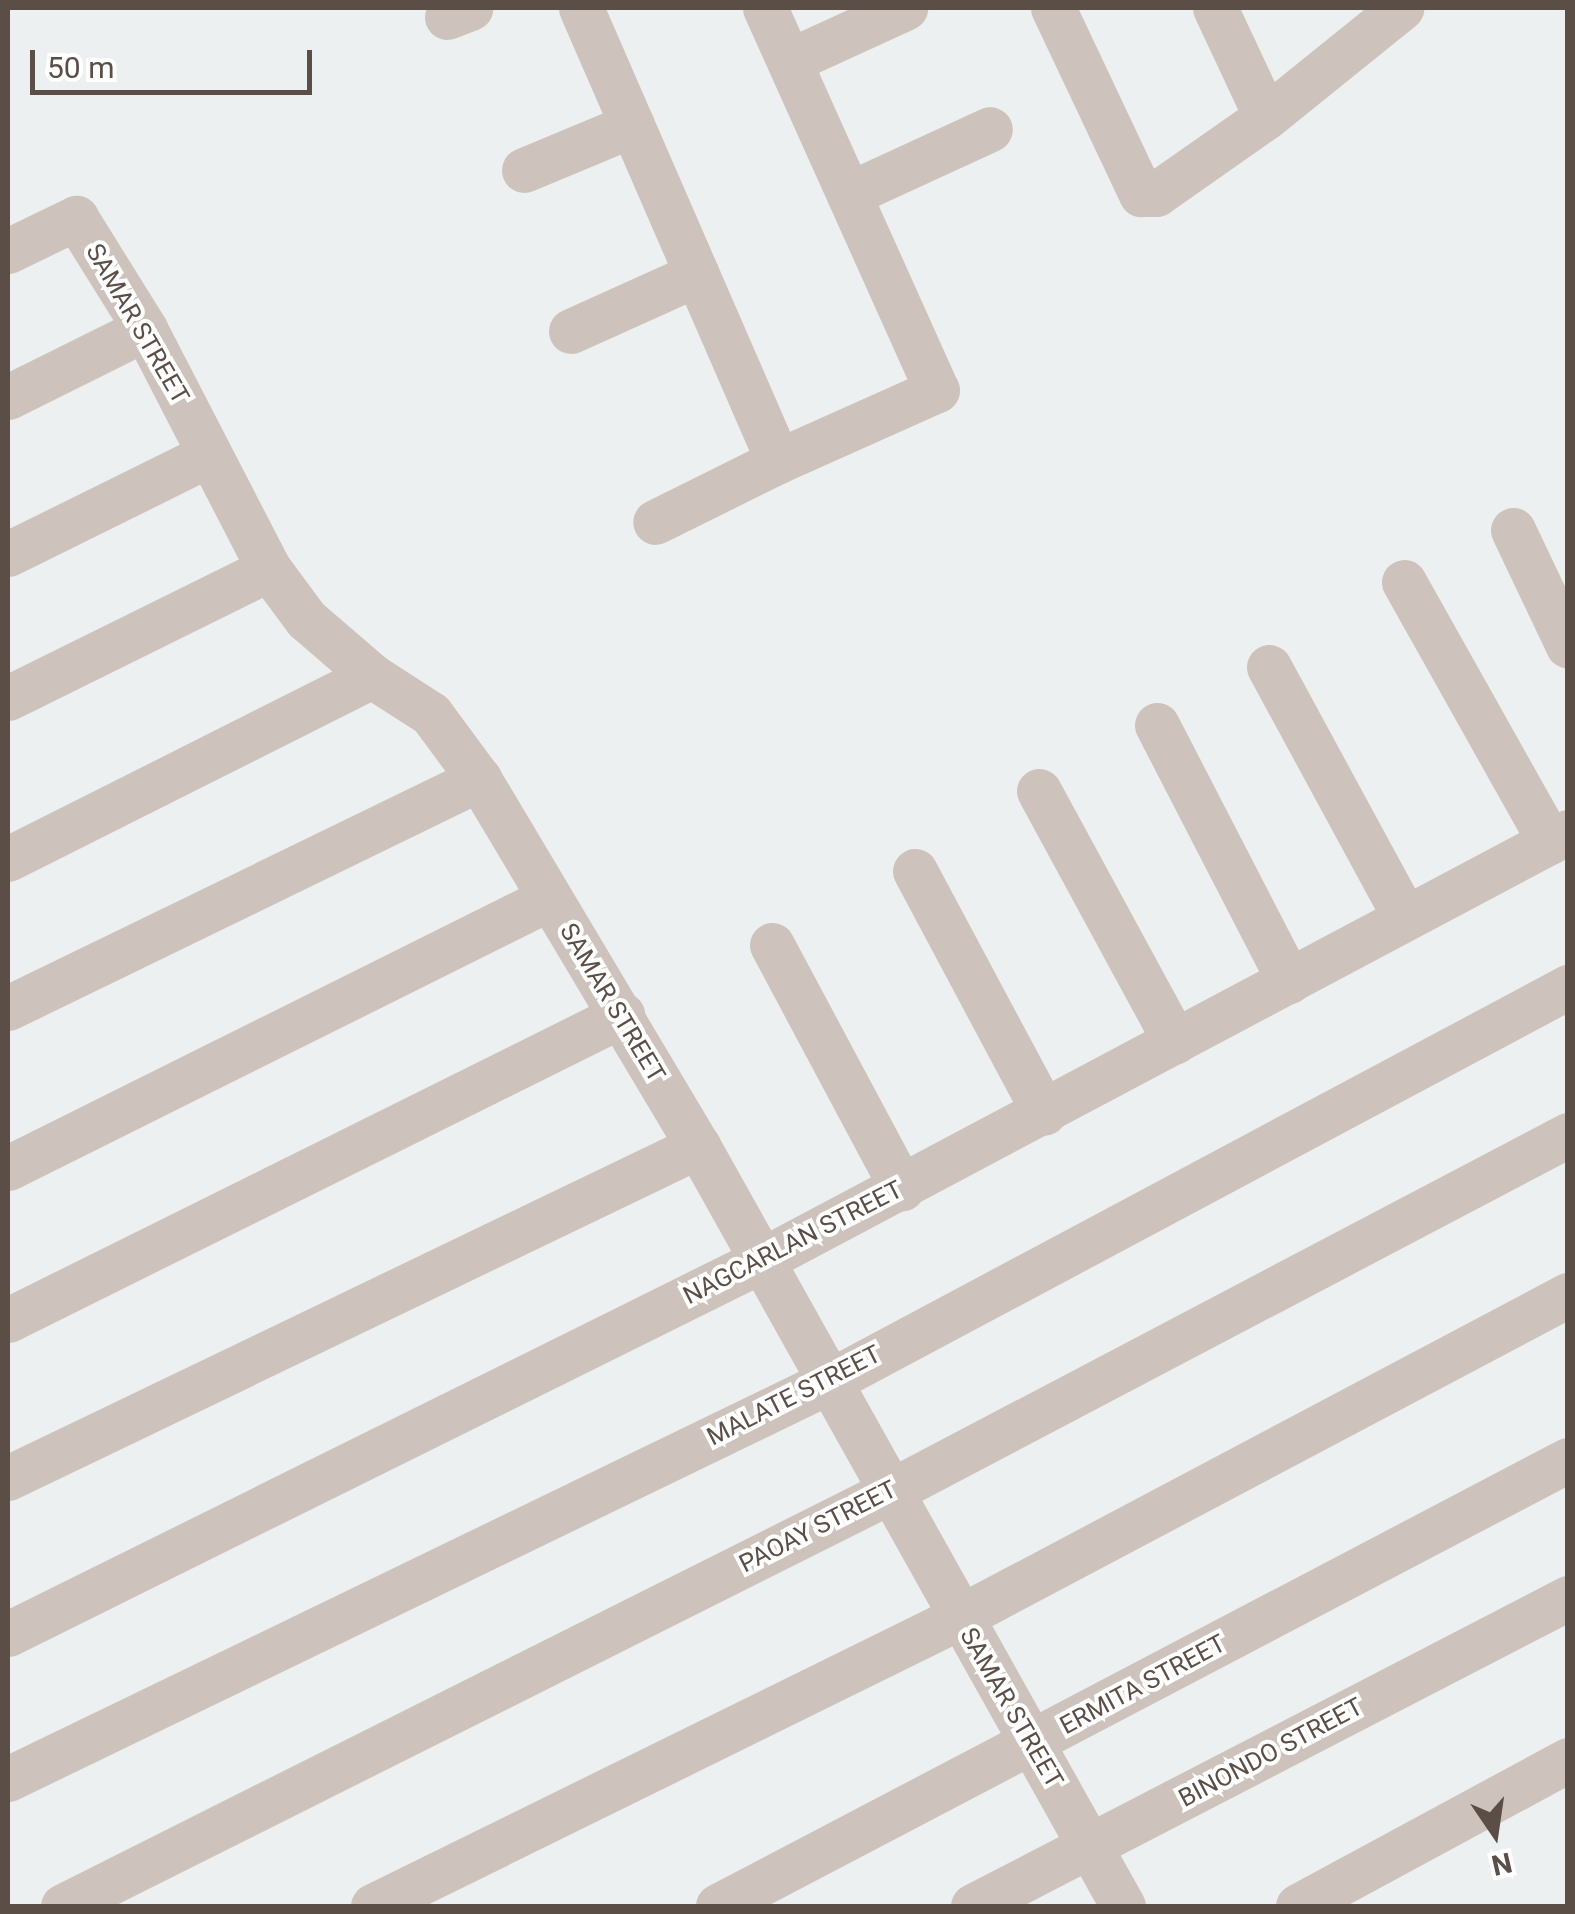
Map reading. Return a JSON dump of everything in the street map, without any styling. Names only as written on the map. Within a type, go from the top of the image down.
[{"type":"street","points":[[582,8],[778,462]]},
{"type":"street","points":[[655,522],[936,390],[765,8]]},
{"type":"street","points":[[789,60],[904,8]]},
{"type":"street","points":[[1053,8],[1141,194],[1156,194],[1266,117],[1390,12]]},
{"type":"street","points":[[1214,8],[1266,117]]},
{"type":"street","points":[[524,170],[632,126]]},
{"type":"street","points":[[849,194],[990,129]]},
{"type":"street","name":"SAMAR STREET","points":[[8,251],[76,218],[145,329],[269,569],[306,620],[372,676],[431,714],[479,779],[698,1146],[1123,1906]]},
{"type":"street","points":[[570,331],[697,274]]},
{"type":"street","points":[[8,396],[145,329]]},
{"type":"street","points":[[8,554],[208,455]]},
{"type":"street","points":[[1512,530],[1568,646]]},
{"type":"street","points":[[8,698],[269,569]]},
{"type":"street","points":[[1404,582],[1559,837]]},
{"type":"street","points":[[1269,667],[1405,918]]},
{"type":"street","points":[[8,859],[372,676]]},
{"type":"street","points":[[1157,726],[1289,981]]},
{"type":"street","points":[[8,1008],[479,779]]},
{"type":"street","points":[[1038,791],[1176,1042]]},
{"type":"street","name":"NAGCARLAN STREET","points":[[8,1634],[762,1260],[1044,1114],[1559,837]]},
{"type":"street","points":[[915,871],[1044,1114]]},
{"type":"street","points":[[8,1168],[548,899]]},
{"type":"street","points":[[772,946],[902,1188]]},
{"type":"street","name":"MALATE STREET","points":[[8,1779],[828,1382],[1568,986]]},
{"type":"street","points":[[8,1320],[622,1015]]},
{"type":"street","name":"PAOAY STREET","points":[[62,1906],[893,1490],[1568,1135]]},
{"type":"street","points":[[8,1478],[698,1146]]},
{"type":"street","points":[[374,1906],[960,1617],[1568,1295]]},
{"type":"street","name":"ERMITA STREET","points":[[718,1906],[1568,1460]]},
{"type":"street","name":"BINONDO STREET","points":[[974,1906],[1568,1598]]},
{"type":"street","points":[[1298,1906],[1568,1760]]}]
